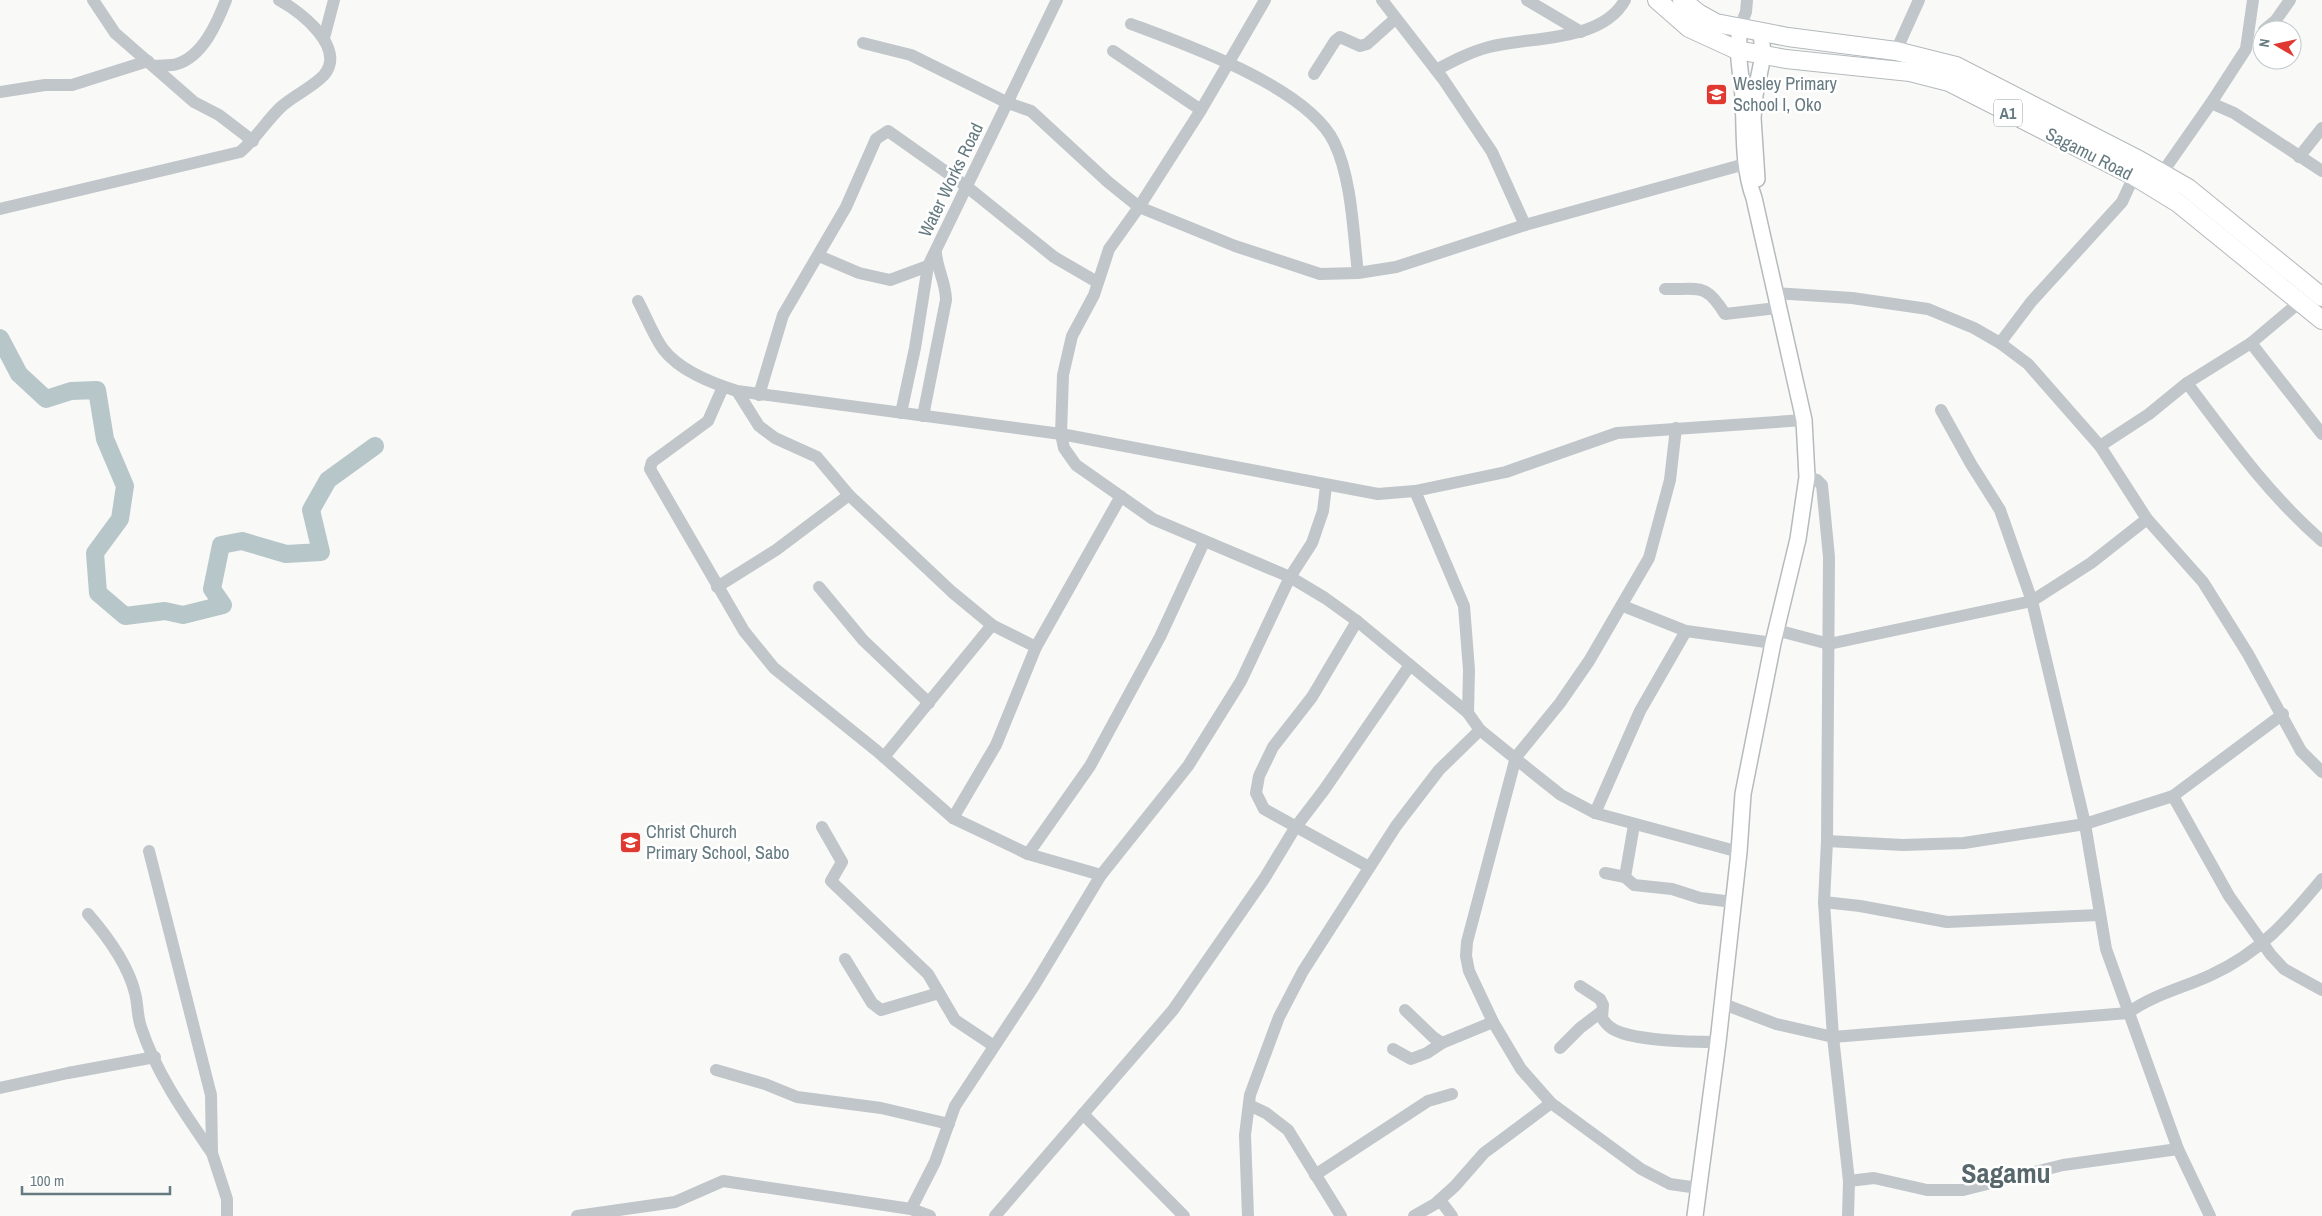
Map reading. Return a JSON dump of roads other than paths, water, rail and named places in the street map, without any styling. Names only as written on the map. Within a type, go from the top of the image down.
[{"type":"highway","name":"Sagamu Road","points":[[1657,0],[1689,28],[1737,50],[1763,56],[1932,76],[1949,82],[2134,176],[2178,203],[2301,301],[2322,320]]},
{"type":"highway","name":"Sagamu Road","points":[[1682,0],[1698,13],[1716,23],[1744,13],[1761,32],[1896,51],[1956,66],[2162,173],[2206,202],[2322,297]]},
{"type":"main road","points":[[1695,1216],[1718,1042],[1739,852],[1743,794],[1774,637],[1798,539],[1807,477],[1804,420],[1754,198],[1747,179],[1743,96],[1737,50],[1744,13]]},
{"type":"main road","points":[[1754,198],[1757,186],[1754,110],[1763,56],[1761,32]]},
{"type":"street","points":[[93,0],[115,33],[194,102],[219,115],[254,141]]},
{"type":"street","points":[[0,92],[46,85],[72,85],[151,63],[176,65],[189,59],[202,47],[226,0]]},
{"type":"street","points":[[0,209],[232,156],[254,141],[280,108],[322,76],[330,67],[330,48],[324,38],[279,0]]},
{"type":"street","points":[[324,38],[334,0]]},
{"type":"street","name":"Water Works Road","points":[[923,416],[946,300],[946,292],[936,266],[936,250],[1058,0]]},
{"type":"street","points":[[1265,0],[1140,207],[1109,249],[1094,295],[1072,336],[1063,375],[1061,434],[1064,448],[1076,466],[1153,519],[1290,577],[1357,621],[1468,713],[1480,730],[1561,795],[1594,813],[1739,852]]},
{"type":"street","points":[[1382,0],[1436,70],[1492,152],[1525,225]]},
{"type":"street","points":[[1527,0],[1581,32]]},
{"type":"street","points":[[1436,70],[1461,57],[1488,48],[1581,32],[1605,22],[1616,14],[1625,0]]},
{"type":"street","points":[[1896,51],[1919,0]]},
{"type":"street","points":[[2249,42],[2253,0]]},
{"type":"street","points":[[2251,14],[2276,20],[2290,0]]},
{"type":"street","points":[[1314,74],[1335,41],[1340,37],[1360,46],[1367,44],[1395,19]]},
{"type":"street","points":[[1131,24],[1227,63],[1277,87],[1321,122],[1334,142],[1347,185],[1358,272]]},
{"type":"street","points":[[2162,173],[2252,40]]},
{"type":"street","points":[[863,43],[910,55],[1008,103],[1031,111],[1108,182],[1140,207],[1235,246],[1320,274],[1396,267],[1525,225],[1746,164]]},
{"type":"street","points":[[1112,51],[1200,110]]},
{"type":"street","points":[[2211,103],[2234,113],[2322,171]]},
{"type":"street","points":[[2299,156],[2322,128]]},
{"type":"street","points":[[758,395],[783,315],[846,207],[876,139],[882,133],[888,131],[966,186],[1054,257],[1098,282]]},
{"type":"street","points":[[2000,343],[2032,302],[2122,202],[2134,176]]},
{"type":"street","points":[[901,413],[915,348],[928,266],[936,250]]},
{"type":"street","points":[[819,256],[859,273],[890,280],[928,266]]},
{"type":"street","points":[[1665,289],[1706,290],[1714,297],[1725,314],[1776,300],[1852,298],[1928,309],[1974,328],[2000,343],[2028,364],[2100,446],[2147,519],[2203,582],[2283,714],[2301,751],[2322,772]]},
{"type":"street","points":[[638,300],[663,349],[682,367],[723,387],[737,391],[1061,434],[1326,486],[1378,494],[1415,490],[1506,472],[1617,433],[1804,420]]},
{"type":"street","points":[[2100,446],[2149,414],[2187,383],[2251,342],[2301,301]]},
{"type":"street","points":[[2251,342],[2322,434]]},
{"type":"street","points":[[2187,383],[2255,474],[2301,523],[2322,541]]},
{"type":"street","points":[[723,387],[708,421],[652,462],[650,469],[744,631],[774,668],[884,757],[953,818],[1028,854],[1101,876]]},
{"type":"street","points":[[737,391],[759,426],[775,438],[817,457],[849,495],[945,586],[992,626],[1036,647]]},
{"type":"street","points":[[1941,410],[1971,464],[2000,510],[2032,600],[2085,824],[2106,949],[2178,1149],[2210,1216]]},
{"type":"street","points":[[1676,428],[1670,480],[1654,547],[1623,606],[1560,703],[1516,757],[1467,942],[1466,956],[1469,970],[1493,1022],[1521,1069],[1551,1103],[1578,1125],[1641,1169],[1670,1184],[1698,1188]]},
{"type":"street","points":[[1807,477],[1817,480],[1822,485],[1829,558],[1829,644],[1826,689],[1827,841],[1824,902],[1833,1037],[1849,1181],[1848,1216]]},
{"type":"street","points":[[911,1209],[935,1162],[955,1106],[1034,986],[1101,876],[1193,758],[1241,681],[1290,577],[1312,543],[1320,524],[1326,486]]},
{"type":"street","points":[[1415,490],[1464,606],[1469,670],[1468,713]]},
{"type":"street","points":[[717,586],[776,550],[849,495]]},
{"type":"street","points":[[953,818],[996,745],[1036,647],[1121,496]]},
{"type":"street","points":[[1623,606],[1686,631],[1774,637],[1829,644],[2032,600],[2091,563],[2147,519]]},
{"type":"street","points":[[1028,854],[1090,766],[1160,637],[1204,542]]},
{"type":"street","points":[[819,587],[863,640],[929,703]]},
{"type":"street","points":[[1357,621],[1312,698],[1273,747],[1260,776],[1256,793],[1264,809],[1369,868]]},
{"type":"street","points":[[884,757],[992,626]]},
{"type":"street","points":[[1594,813],[1640,711],[1686,631]]},
{"type":"street","points":[[995,1216],[1173,1010],[1264,879],[1295,828],[1324,790],[1410,665]]},
{"type":"street","points":[[1827,841],[1903,845],[1964,843],[2085,824],[2173,796],[2283,714]]},
{"type":"street","points":[[1248,1216],[1245,1135],[1249,1105],[1261,1060],[1279,1017],[1303,971],[1396,826],[1439,770],[1480,730]]},
{"type":"street","points":[[2173,796],[2229,896],[2263,944],[2284,969],[2322,990]]},
{"type":"street","points":[[1625,877],[1634,825]]},
{"type":"street","points":[[822,827],[842,862],[830,881],[928,974],[955,1020],[994,1046]]},
{"type":"street","points":[[149,851],[212,1095],[212,1153]]},
{"type":"street","points":[[1605,873],[1625,877],[1634,884],[1672,890],[1700,898],[1733,902]]},
{"type":"street","points":[[1721,1003],[1776,1024],[1833,1037],[2128,1014],[2141,1004],[2212,975],[2263,944],[2279,930],[2322,879]]},
{"type":"street","points":[[1824,902],[1860,906],[1947,922],[2099,914]]},
{"type":"street","points":[[88,914],[105,934],[123,965],[135,991],[140,1026],[174,1097],[212,1153],[227,1199],[228,1216]]},
{"type":"street","points":[[845,959],[872,1003],[881,1010],[939,993]]},
{"type":"street","points":[[1580,986],[1600,999],[1603,1005],[1602,1018],[1610,1028],[1621,1032],[1672,1041],[1718,1042]]},
{"type":"street","points":[[1405,1010],[1433,1037],[1442,1043]]},
{"type":"street","points":[[1560,1048],[1580,1028],[1601,1012]]},
{"type":"street","points":[[1393,1049],[1411,1059],[1427,1053],[1442,1043],[1493,1022]]},
{"type":"street","points":[[0,1088],[68,1072],[155,1057]]},
{"type":"street","points":[[716,1070],[765,1084],[797,1097],[881,1108],[948,1124]]},
{"type":"street","points":[[1315,1174],[1428,1101],[1452,1094]]},
{"type":"street","points":[[1414,1216],[1440,1200],[1484,1153],[1551,1103]]},
{"type":"street","points":[[1249,1105],[1266,1113],[1288,1130],[1341,1216]]},
{"type":"street","points":[[1084,1114],[1184,1216]]},
{"type":"street","points":[[1849,1181],[1874,1178],[1927,1190],[1963,1190],[2063,1165],[2178,1149]]},
{"type":"street","points":[[577,1216],[675,1202],[723,1181],[911,1209],[930,1216]]},
{"type":"street","points":[[1440,1200],[1452,1216]]},
{"type":"waterway","points":[[0,338],[19,374],[46,399],[71,391],[97,390],[105,439],[125,486],[120,519],[95,553],[98,593],[125,616],[165,611],[183,615],[223,605],[212,589],[221,545],[242,541],[286,554],[321,552],[311,510],[328,480],[375,446]]},
{"type":"place","name":"Wesley Primary School I, Oko","points":[[1717,94]]},
{"type":"place","name":"Christ Church Primary School, Sabo","points":[[630,842]]},
{"type":"district","name":"Sagamu","points":[[2006,1173]]}]
